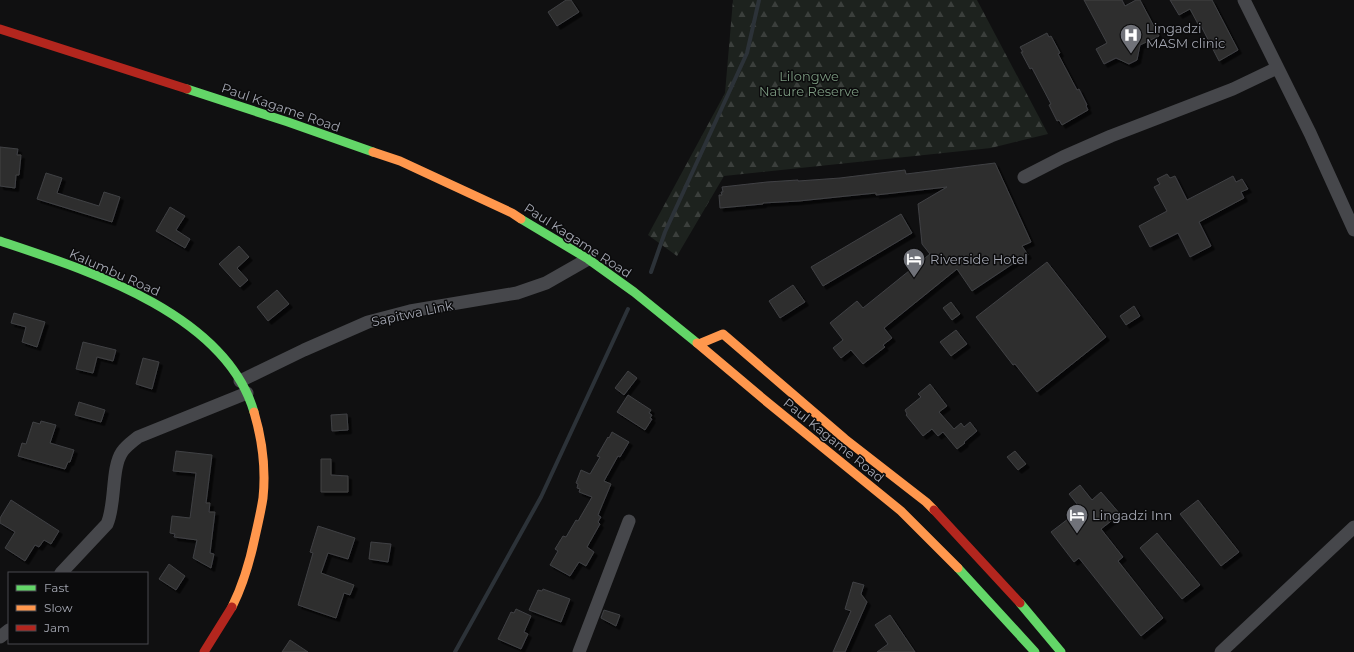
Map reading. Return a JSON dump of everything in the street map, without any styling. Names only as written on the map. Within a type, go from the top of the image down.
[{"type":"street","points":[[1244,0],[1310,133],[1354,230]]},
{"type":"street","name":"Paul Kagame Road","points":[[0,29],[288,122],[400,161],[512,213],[588,259],[634,292],[901,511],[972,583],[1035,652]]},
{"type":"street","points":[[1024,177],[1077,151],[1233,89],[1277,68]]},
{"type":"street","name":"Kalumbu Road","points":[[0,241],[81,270],[126,289],[167,311],[201,336],[224,360],[247,393],[254,413],[262,447],[264,482],[261,508],[249,564],[240,589],[228,615],[204,652]]},
{"type":"street","name":"Sapitwa Link","points":[[240,381],[304,350],[368,322],[410,311],[524,291],[546,283],[588,259]]},
{"type":"street","points":[[699,344],[723,334],[823,421],[926,502],[1025,608],[1061,652]]},
{"type":"street","points":[[62,572],[107,524],[111,515],[117,464],[121,453],[128,444],[138,438],[247,393]]},
{"type":"street","points":[[578,652],[629,521]]},
{"type":"street","points":[[1222,652],[1354,527]]},
{"type":"street","points":[[0,637],[8,631]]},
{"type":"green space","name":"Lilongwe Nature Reserve","points":[[733,0],[977,0],[1048,134],[991,148],[724,176],[677,256],[648,235],[725,93]]},
{"type":"building","points":[[566,0],[571,0],[579,12],[557,26],[548,12]]},
{"type":"building","points":[[1084,0],[1122,0],[1125,6],[1136,0],[1140,0],[1159,36],[1140,45],[1137,60],[1129,64],[1116,58],[1104,64],[1096,49],[1107,43]]},
{"type":"building","points":[[1170,0],[1212,0],[1238,50],[1219,61],[1200,24],[1198,24],[1190,9],[1179,15]]},
{"type":"building","points":[[1047,33],[1049,37],[1051,36],[1060,53],[1058,54],[1077,90],[1079,89],[1088,110],[1062,125],[1059,120],[1057,121],[1049,105],[1051,104],[1032,68],[1030,69],[1020,47]]},
{"type":"building","points":[[0,147],[18,149],[17,155],[21,155],[19,175],[16,175],[15,188],[0,186]]},
{"type":"building","points":[[995,163],[1031,242],[1022,246],[1028,255],[972,291],[957,269],[884,328],[892,338],[883,345],[885,347],[863,364],[851,350],[841,358],[833,348],[843,340],[830,323],[857,301],[863,308],[930,254],[922,244],[918,204],[947,187],[876,195],[876,193],[720,208],[719,195],[722,195],[722,187],[767,182],[840,178],[905,170],[906,174]]},
{"type":"building","points":[[46,173],[62,178],[57,193],[99,206],[104,192],[120,197],[112,222],[37,199]]},
{"type":"building","points":[[1167,174],[1170,178],[1175,176],[1187,200],[1233,176],[1236,182],[1242,179],[1248,189],[1241,192],[1244,198],[1199,222],[1211,246],[1190,257],[1178,233],[1150,247],[1139,226],[1167,211],[1154,187],[1160,184],[1157,179]]},
{"type":"building","points":[[170,207],[185,216],[176,230],[190,239],[185,248],[156,231]]},
{"type":"building","points":[[901,214],[912,233],[823,286],[811,267]]},
{"type":"building","points":[[239,246],[249,257],[237,268],[248,280],[240,287],[219,264]]},
{"type":"building","points":[[1047,262],[1106,337],[1037,392],[1015,364],[1013,365],[976,317]]},
{"type":"building","points":[[793,285],[805,302],[780,318],[769,301]]},
{"type":"building","points":[[277,290],[289,304],[268,321],[257,307]]},
{"type":"building","points":[[951,302],[960,314],[952,320],[943,308]]},
{"type":"building","points":[[1134,306],[1140,316],[1126,325],[1120,316]]},
{"type":"building","points":[[14,313],[45,322],[37,347],[22,342],[26,327],[11,323]]},
{"type":"building","points":[[956,330],[967,344],[951,356],[940,342]]},
{"type":"building","points":[[83,342],[116,350],[113,361],[97,357],[93,373],[76,369]]},
{"type":"building","points":[[143,358],[159,362],[152,389],[136,384]]},
{"type":"building","points":[[628,371],[637,378],[624,395],[615,388]]},
{"type":"building","points":[[930,384],[947,406],[939,412],[954,429],[961,423],[964,427],[970,422],[977,431],[957,449],[943,432],[938,436],[932,429],[923,436],[906,415],[905,410],[921,397],[918,394]]},
{"type":"building","points":[[628,395],[651,410],[649,413],[652,415],[650,418],[652,419],[645,430],[617,412]]},
{"type":"building","points":[[79,402],[105,410],[101,422],[75,415]]},
{"type":"building","points":[[347,414],[348,430],[332,431],[331,415]]},
{"type":"building","points":[[41,421],[56,425],[50,443],[74,450],[70,462],[68,462],[65,469],[18,456],[22,443],[26,444],[33,422],[40,424]]},
{"type":"building","points":[[612,432],[629,442],[620,457],[618,456],[604,481],[611,484],[598,515],[601,517],[598,522],[600,524],[587,547],[594,552],[586,566],[579,562],[570,576],[550,565],[558,551],[555,549],[563,536],[566,537],[576,520],[578,521],[592,497],[579,492],[580,489],[577,488],[578,484],[576,483],[581,470],[590,474],[600,457],[597,456]]},
{"type":"building","points":[[176,451],[212,455],[206,503],[210,503],[209,512],[215,512],[210,553],[214,554],[211,568],[193,558],[197,540],[174,537],[175,534],[170,533],[172,516],[190,518],[196,473],[173,471]]},
{"type":"building","points":[[1015,451],[1026,464],[1018,470],[1007,457]]},
{"type":"building","points":[[321,459],[331,459],[331,475],[348,476],[348,492],[321,492]]},
{"type":"building","points":[[1080,485],[1092,500],[1101,492],[1120,514],[1101,529],[1123,557],[1118,561],[1163,618],[1141,636],[1079,558],[1074,562],[1051,532],[1081,509],[1069,494]]},
{"type":"building","points":[[11,500],[59,531],[51,544],[44,540],[39,547],[35,545],[25,561],[5,548],[15,532],[0,523],[0,518]]},
{"type":"building","points":[[1198,500],[1239,552],[1221,566],[1180,514]]},
{"type":"building","points":[[318,526],[355,538],[348,559],[328,553],[321,573],[354,585],[350,595],[344,593],[336,618],[298,605],[313,553],[310,552]]},
{"type":"building","points":[[1157,533],[1200,585],[1182,599],[1140,548]]},
{"type":"building","points":[[371,542],[391,544],[388,562],[369,559]]},
{"type":"building","points":[[169,564],[185,576],[176,590],[159,579]]},
{"type":"building","points":[[853,582],[864,585],[861,594],[867,602],[845,652],[833,652],[851,611],[845,609]]},
{"type":"building","points":[[543,589],[570,599],[561,622],[529,610],[538,590],[542,591]]},
{"type":"building","points":[[516,609],[531,616],[524,632],[528,634],[521,649],[498,639],[511,612],[514,613]]},
{"type":"building","points":[[604,610],[620,615],[616,626],[601,618]]},
{"type":"building","points":[[890,615],[915,652],[877,652],[888,644],[875,625]]},
{"type":"building","points":[[290,640],[308,652],[282,652]]},
{"type":"waterway","points":[[651,272],[665,232],[747,53],[759,0]]},
{"type":"waterway","points":[[455,652],[541,497],[628,309]]},
{"type":"traffic: fast","points":[[187,89],[373,152]]},
{"type":"traffic: fast","points":[[521,219],[588,259],[634,292],[697,343]]},
{"type":"traffic: fast","points":[[0,241],[72,266],[111,282],[149,300],[184,322],[214,348],[238,377],[254,412]]},
{"type":"traffic: fast","points":[[958,568],[1035,652]]},
{"type":"traffic: fast","points":[[1020,603],[1061,652]]},
{"type":"traffic: slow","points":[[373,152],[400,161],[512,213],[521,219]]},
{"type":"traffic: slow","points":[[699,344],[723,334],[845,439],[926,502],[934,510]]},
{"type":"traffic: slow","points":[[697,343],[901,511],[958,568]]},
{"type":"traffic: slow","points":[[232,607],[243,582],[253,546],[263,498],[263,454],[254,412]]},
{"type":"traffic: jam","points":[[0,29],[187,89]]},
{"type":"traffic: jam","points":[[934,510],[1020,603]]},
{"type":"traffic: jam","points":[[204,652],[232,607]]},
{"type":"place","name":"Lingadzi MASM clinic","points":[[1131,54]]},
{"type":"place","name":"Riverside Hotel","points":[[914,278]]},
{"type":"place","name":"Lingadzi Inn","points":[[1077,534]]}]
